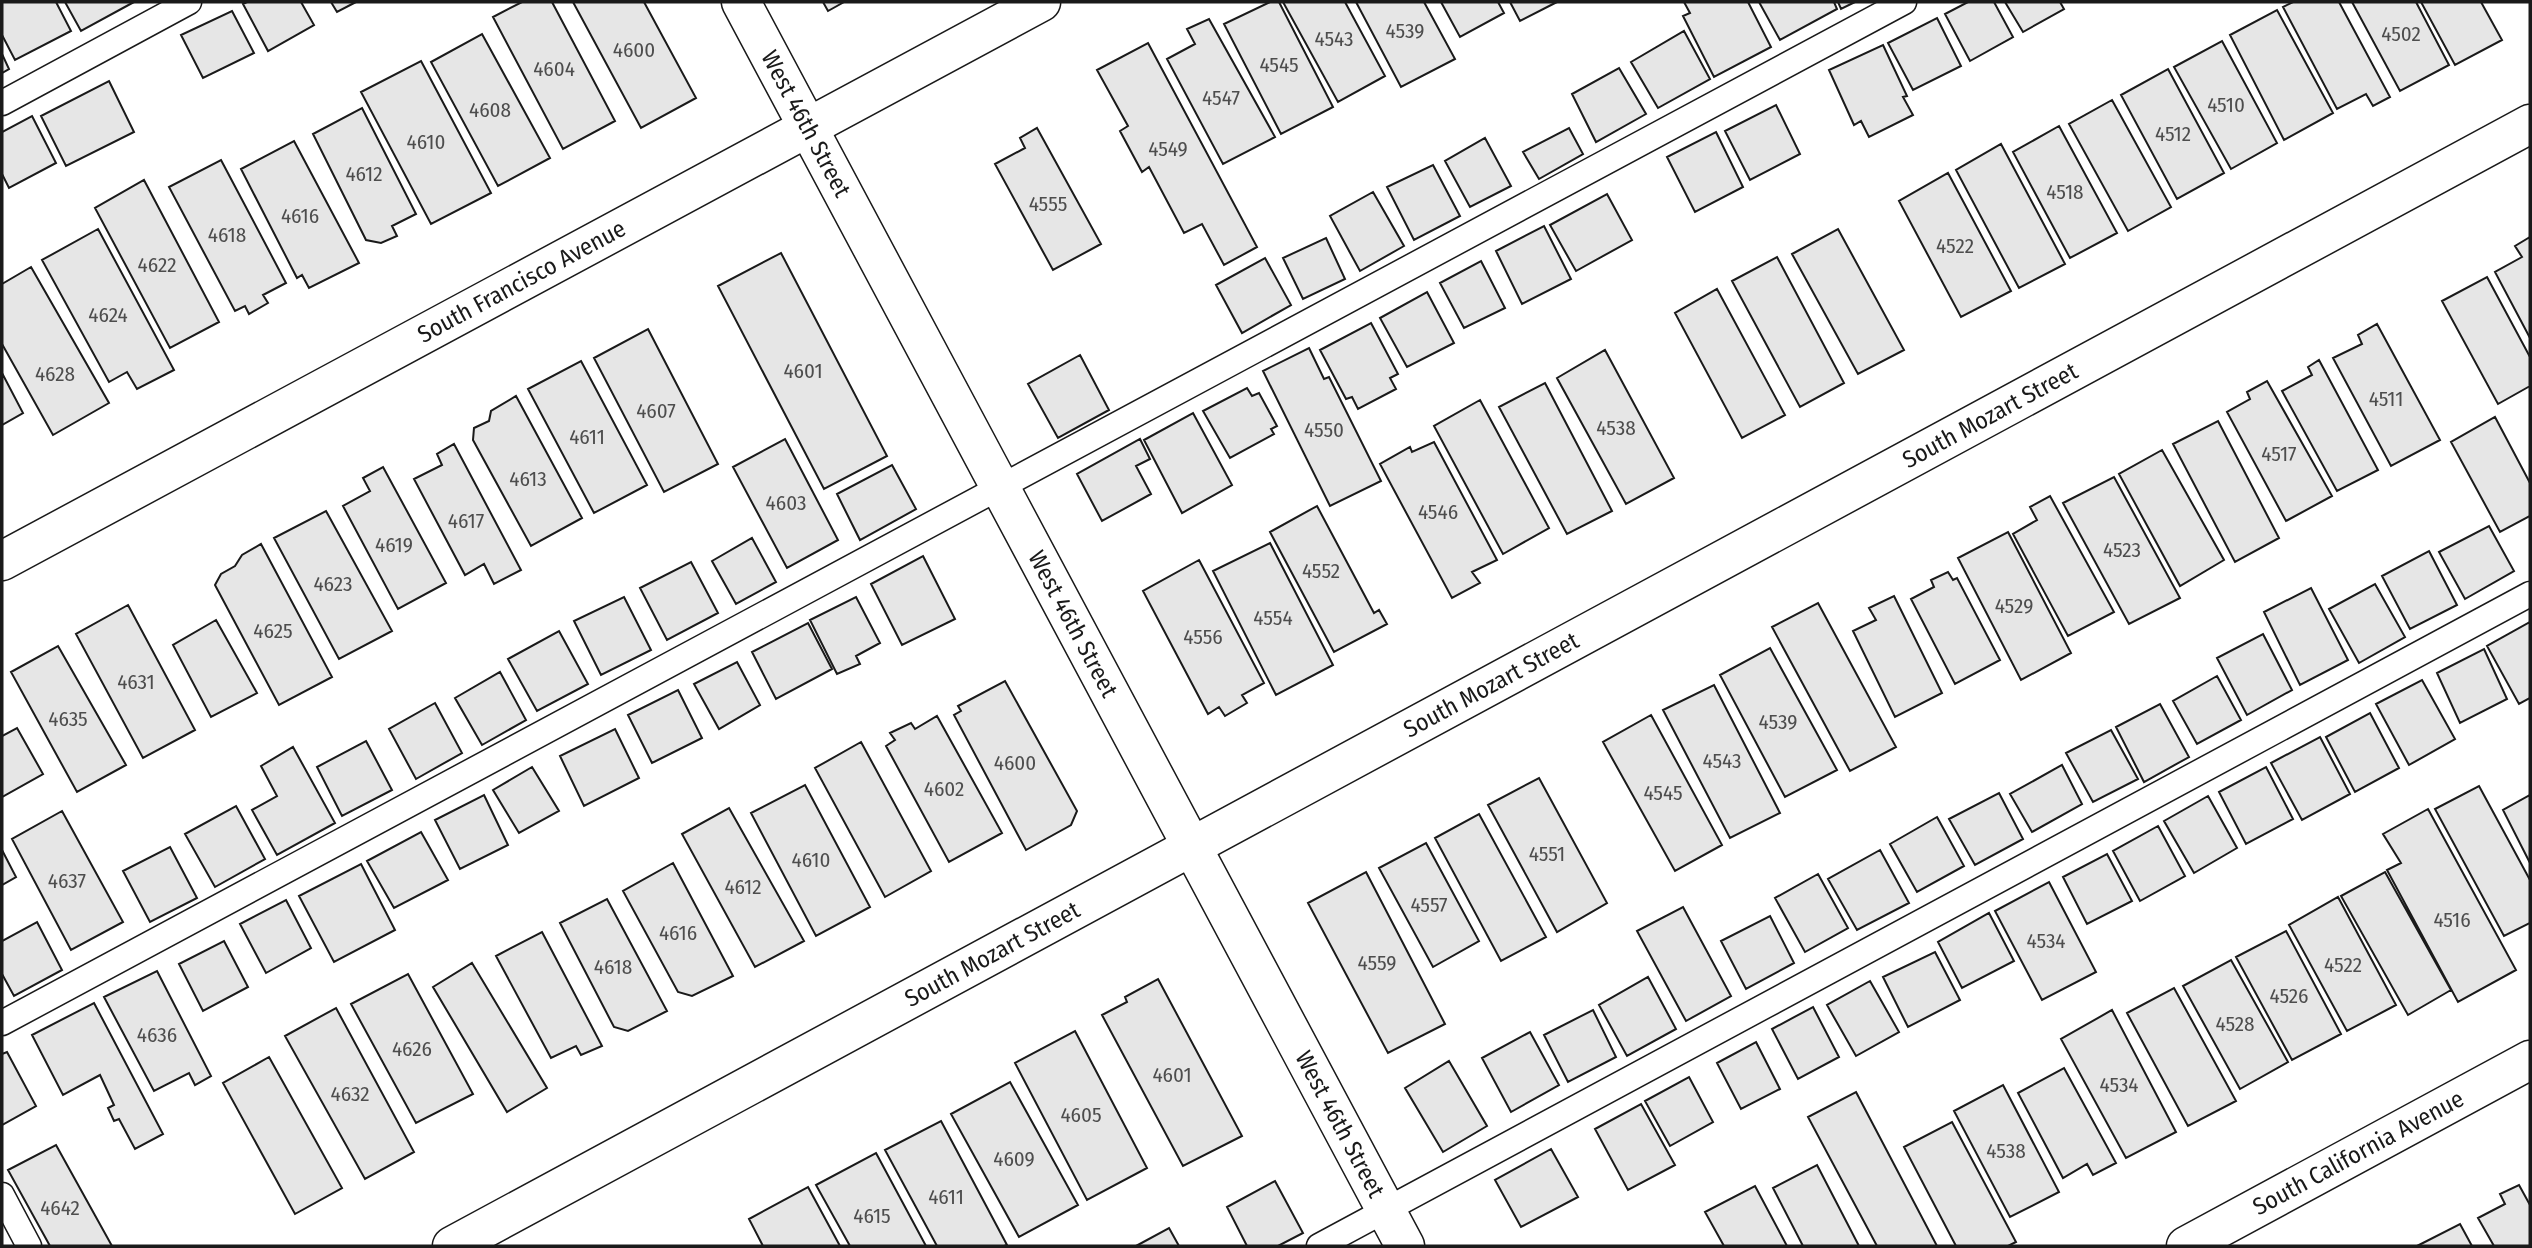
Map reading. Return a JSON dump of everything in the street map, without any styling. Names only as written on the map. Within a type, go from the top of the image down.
[{"type":"street","name":"West 46th Street","points":[[741,2],[1405,1246]]},
{"type":"street","name":"South Francisco Avenue","points":[[2,561],[1041,2]]},
{"type":"street","name":"South Mozart Street","points":[[452,1246],[2530,124]]},
{"type":"street","name":"South California Avenue","points":[[2186,1246],[2530,1060]]},
{"type":"lane","points":[[2,103],[189,2]]},
{"type":"lane","points":[[2,1023],[1903,2]]},
{"type":"lane","points":[[1319,1246],[2530,594]]},
{"type":"lane","points":[[2,1195],[29,1246]]},
{"type":"building","points":[[2,2],[56,2],[71,31],[15,60],[2,35]]},
{"type":"building","points":[[65,2],[134,2],[81,31]]},
{"type":"building","points":[[301,2],[314,25],[268,51],[243,4]]},
{"type":"building","points":[[331,2],[356,2],[337,12]]},
{"type":"building","points":[[522,2],[552,2],[615,121],[563,149],[493,17]]},
{"type":"building","points":[[573,2],[644,2],[696,98],[641,128]]},
{"type":"building","points":[[823,2],[844,2],[828,11]]},
{"type":"building","points":[[1270,2],[1279,2],[1333,107],[1281,134],[1224,24]]},
{"type":"building","points":[[1283,2],[1345,2],[1385,76],[1338,102]]},
{"type":"building","points":[[1356,2],[1424,2],[1455,59],[1401,87]]},
{"type":"building","points":[[1441,2],[1498,2],[1504,13],[1460,37]]},
{"type":"building","points":[[1510,2],[1557,2],[1520,21]]},
{"type":"building","points":[[1684,2],[1748,2],[1771,47],[1714,77],[1683,16],[1690,13]]},
{"type":"building","points":[[1759,2],[1834,2],[1837,9],[1780,40]]},
{"type":"building","points":[[1838,2],[1855,2],[1841,9]]},
{"type":"building","points":[[1968,2],[1994,2],[2013,37],[1970,61],[1945,14]]},
{"type":"building","points":[[2005,2],[2060,2],[2064,9],[2023,32]]},
{"type":"building","points":[[2293,2],[2339,2],[2390,97],[2373,106],[2366,94],[2337,109],[2283,7]]},
{"type":"building","points":[[2352,2],[2416,2],[2449,65],[2400,91]]},
{"type":"building","points":[[2421,2],[2481,2],[2502,40],[2455,65]]},
{"type":"building","points":[[2277,10],[2333,113],[2284,140],[2230,35]]},
{"type":"building","points":[[232,11],[254,53],[203,78],[181,35]]},
{"type":"building","points":[[1937,18],[1961,66],[1913,90],[1888,43]]},
{"type":"building","points":[[1209,19],[1275,137],[1223,164],[1167,59],[1195,44],[1187,29]]},
{"type":"building","points":[[1684,31],[1710,79],[1658,108],[1631,62]]},
{"type":"building","points":[[482,34],[550,158],[498,186],[431,62]]},
{"type":"building","points":[[2222,41],[2277,143],[2231,169],[2174,67]]},
{"type":"building","points":[[1148,43],[1257,247],[1224,265],[1202,224],[1184,233],[1149,167],[1142,172],[1120,131],[1128,126],[1097,70]]},
{"type":"building","points":[[1883,45],[1907,96],[1903,97],[1913,115],[1869,137],[1861,121],[1854,125],[1829,70]]},
{"type":"building","points":[[2,54],[9,69],[2,73]]},
{"type":"building","points":[[421,61],[491,193],[431,224],[361,92]]},
{"type":"building","points":[[1619,68],[1646,114],[1596,142],[1572,94]]},
{"type":"building","points":[[2168,69],[2224,173],[2177,199],[2121,95]]},
{"type":"building","points":[[109,81],[134,132],[66,166],[41,116]]},
{"type":"building","points":[[2112,100],[2171,207],[2128,231],[2069,124]]},
{"type":"building","points":[[1776,105],[1800,154],[1750,180],[1725,131]]},
{"type":"building","points":[[362,108],[416,214],[392,226],[397,236],[381,243],[366,240],[313,134]]},
{"type":"building","points":[[32,116],[56,163],[9,188],[2,174],[2,132]]},
{"type":"building","points":[[2059,126],[2117,233],[2070,258],[2013,152]]},
{"type":"building","points":[[1037,128],[1101,244],[1053,270],[995,164],[1025,148],[1020,138]]},
{"type":"building","points":[[1569,128],[1583,154],[1539,179],[1523,152]]},
{"type":"building","points":[[1716,132],[1743,187],[1695,212],[1667,157]]},
{"type":"building","points":[[1485,138],[1511,186],[1470,207],[1445,161]]},
{"type":"building","points":[[294,141],[359,263],[309,288],[302,275],[297,278],[241,169]]},
{"type":"building","points":[[2001,144],[2065,264],[2019,288],[1956,170]]},
{"type":"building","points":[[221,160],[286,283],[263,295],[268,303],[249,314],[245,306],[235,311],[169,187]]},
{"type":"building","points":[[1433,165],[1460,216],[1414,240],[1387,187]]},
{"type":"building","points":[[1948,173],[2011,291],[1961,317],[1899,201]]},
{"type":"building","points":[[144,180],[219,322],[170,348],[95,208]]},
{"type":"building","points":[[1373,192],[1404,246],[1360,271],[1330,216]]},
{"type":"building","points":[[1607,194],[1632,240],[1576,271],[1550,225]]},
{"type":"building","points":[[1544,226],[1571,279],[1522,304],[1496,251]]},
{"type":"building","points":[[98,229],[174,370],[137,389],[127,372],[109,382],[42,260]]},
{"type":"building","points":[[1838,229],[1904,350],[1858,374],[1792,254]]},
{"type":"building","points":[[2530,237],[2530,338],[2495,272],[2522,257],[2515,246]]},
{"type":"building","points":[[1326,238],[1345,279],[1303,299],[1283,258]]},
{"type":"building","points":[[781,253],[887,456],[824,489],[718,286]]},
{"type":"building","points":[[1777,257],[1844,383],[1800,407],[1732,281]]},
{"type":"building","points":[[1265,258],[1291,305],[1242,333],[1216,285]]},
{"type":"building","points":[[1481,261],[1505,308],[1464,328],[1440,283]]},
{"type":"building","points":[[31,267],[109,403],[53,435],[2,344],[2,284]]},
{"type":"building","points":[[2487,277],[2530,357],[2530,386],[2498,404],[2442,301]]},
{"type":"building","points":[[1717,289],[1785,415],[1742,438],[1675,313]]},
{"type":"building","points":[[1427,292],[1454,343],[1407,367],[1380,318]]},
{"type":"building","points":[[1371,323],[1398,374],[1390,378],[1396,389],[1358,409],[1352,397],[1346,399],[1320,350]]},
{"type":"building","points":[[2377,324],[2440,440],[2391,466],[2333,358],[2362,344],[2358,335]]},
{"type":"building","points":[[648,329],[718,464],[664,492],[594,358]]},
{"type":"building","points":[[1309,348],[1324,379],[1329,377],[1381,481],[1330,506],[1263,371]]},
{"type":"building","points":[[1605,350],[1674,478],[1626,504],[1557,378]]},
{"type":"building","points":[[1080,355],[1109,410],[1058,438],[1028,384]]},
{"type":"building","points":[[2319,360],[2378,470],[2337,491],[2282,391],[2312,375],[2308,367]]},
{"type":"building","points":[[581,361],[647,485],[594,513],[528,389]]},
{"type":"building","points":[[2,373],[23,413],[2,425]]},
{"type":"building","points":[[2267,381],[2332,496],[2286,521],[2227,412],[2250,399],[2247,392]]},
{"type":"building","points":[[1545,383],[1612,511],[1567,534],[1499,407]]},
{"type":"building","points":[[1247,388],[1252,396],[1259,393],[1277,426],[1271,429],[1274,434],[1230,458],[1203,411]]},
{"type":"building","points":[[516,396],[582,518],[531,546],[473,440],[474,428],[489,421],[491,411]]},
{"type":"building","points":[[1480,400],[1549,528],[1503,554],[1434,426]]},
{"type":"building","points":[[1193,413],[1232,485],[1182,513],[1144,440]]},
{"type":"building","points":[[2495,417],[2530,483],[2530,516],[2500,532],[2451,442]]},
{"type":"building","points":[[2218,421],[2279,538],[2235,562],[2173,444]]},
{"type":"building","points":[[785,439],[838,540],[787,568],[733,467]]},
{"type":"building","points":[[1140,439],[1150,459],[1136,466],[1151,494],[1102,521],[1077,474]]},
{"type":"building","points":[[1434,442],[1497,560],[1472,572],[1480,583],[1452,598],[1380,464],[1410,447],[1412,452]]},
{"type":"building","points":[[454,444],[521,570],[494,584],[484,564],[465,575],[414,479],[442,465],[437,454]]},
{"type":"building","points":[[2162,450],[2224,560],[2180,586],[2119,474]]},
{"type":"building","points":[[892,465],[916,509],[860,540],[837,494]]},
{"type":"building","points":[[383,467],[446,583],[398,609],[343,506],[370,491],[363,478]]},
{"type":"building","points":[[2114,477],[2180,598],[2129,624],[2063,503]]},
{"type":"building","points":[[2050,496],[2114,612],[2068,636],[2013,534],[2037,520],[2030,507]]},
{"type":"building","points":[[1317,506],[1374,613],[1379,610],[1387,624],[1334,652],[1270,532]]},
{"type":"building","points":[[326,511],[392,631],[339,659],[274,538]]},
{"type":"building","points":[[2489,526],[2514,571],[2465,599],[2439,552]]},
{"type":"building","points":[[2008,532],[2071,653],[2021,680],[1958,558]]},
{"type":"building","points":[[752,538],[776,582],[736,604],[712,561]]},
{"type":"building","points":[[1270,543],[1333,665],[1276,695],[1213,571]]},
{"type":"building","points":[[261,544],[332,677],[279,705],[215,585],[221,574],[235,566],[242,555]]},
{"type":"building","points":[[2429,551],[2457,605],[2410,629],[2382,576]]},
{"type":"building","points":[[923,556],[955,619],[902,645],[871,584]]},
{"type":"building","points":[[1199,560],[1264,683],[1242,695],[1247,703],[1225,716],[1219,707],[1208,714],[1143,591]]},
{"type":"building","points":[[691,562],[718,613],[667,640],[640,588]]},
{"type":"building","points":[[1948,572],[1953,580],[1957,578],[2000,660],[1955,684],[1911,599],[1934,587],[1931,580]]},
{"type":"building","points":[[2375,584],[2405,637],[2359,663],[2329,609]]},
{"type":"building","points":[[2311,588],[2348,660],[2300,685],[2264,612]]},
{"type":"building","points":[[1894,596],[1942,693],[1895,717],[1853,631],[1876,620],[1869,608]]},
{"type":"building","points":[[624,597],[651,650],[601,675],[574,621]]},
{"type":"building","points":[[856,597],[880,643],[856,656],[860,664],[837,674],[810,620]]},
{"type":"building","points":[[1818,603],[1896,747],[1850,771],[1772,627]]},
{"type":"building","points":[[128,605],[195,730],[143,758],[76,634]]},
{"type":"building","points":[[216,620],[257,693],[211,717],[173,645]]},
{"type":"building","points":[[2530,622],[2530,698],[2519,704],[2487,646]]},
{"type":"building","points":[[808,623],[832,669],[776,699],[752,652]]},
{"type":"building","points":[[559,631],[588,684],[537,711],[508,659]]},
{"type":"building","points":[[2263,634],[2292,690],[2247,715],[2217,658]]},
{"type":"building","points":[[58,646],[126,765],[77,792],[11,672]]},
{"type":"building","points":[[1770,648],[1837,770],[1785,797],[1720,675]]},
{"type":"building","points":[[2484,649],[2507,699],[2460,723],[2437,673]]},
{"type":"building","points":[[737,662],[760,705],[719,729],[694,684]]},
{"type":"building","points":[[500,672],[526,720],[482,745],[455,698]]},
{"type":"building","points":[[2217,676],[2241,720],[2197,744],[2173,701]]},
{"type":"building","points":[[2422,680],[2455,739],[2409,765],[2376,704]]},
{"type":"building","points":[[1005,681],[1077,811],[1071,825],[1026,850],[954,715],[961,711],[958,706]]},
{"type":"building","points":[[1714,685],[1780,813],[1730,838],[1663,710]]},
{"type":"building","points":[[678,690],[702,738],[652,763],[628,715]]},
{"type":"building","points":[[435,703],[462,753],[416,779],[389,729]]},
{"type":"building","points":[[2160,704],[2189,757],[2144,782],[2116,727]]},
{"type":"building","points":[[2370,713],[2399,768],[2355,792],[2326,737]]},
{"type":"building","points":[[1651,715],[1722,845],[1675,871],[1603,742]]},
{"type":"building","points":[[937,716],[1002,833],[949,862],[886,746],[895,740],[890,733],[911,723],[915,729]]},
{"type":"building","points":[[17,728],[43,774],[2,797],[2,736]]},
{"type":"building","points":[[615,729],[639,778],[584,806],[560,756]]},
{"type":"building","points":[[2111,730],[2138,779],[2093,802],[2066,753]]},
{"type":"building","points":[[2320,737],[2350,794],[2302,820],[2271,763]]},
{"type":"building","points":[[366,741],[392,790],[342,816],[317,767]]},
{"type":"building","points":[[861,742],[931,871],[885,897],[815,768]]},
{"type":"building","points":[[293,747],[335,823],[277,855],[252,810],[277,796],[261,766]]},
{"type":"building","points":[[2062,765],[2082,804],[2032,832],[2010,794]]},
{"type":"building","points":[[532,767],[559,811],[519,833],[493,790]]},
{"type":"building","points":[[2266,767],[2293,819],[2246,844],[2219,792]]},
{"type":"building","points":[[1539,778],[1607,903],[1557,932],[1488,805]]},
{"type":"building","points":[[805,785],[870,907],[816,936],[751,813]]},
{"type":"building","points":[[2479,786],[2530,880],[2530,923],[2504,936],[2435,809]]},
{"type":"building","points":[[1999,793],[2023,839],[1975,865],[1949,819]]},
{"type":"building","points":[[484,795],[508,845],[460,869],[435,820]]},
{"type":"building","points":[[2530,795],[2530,863],[2503,810]]},
{"type":"building","points":[[2208,796],[2237,848],[2194,873],[2164,821]]},
{"type":"building","points":[[236,806],[265,859],[215,887],[185,834]]},
{"type":"building","points":[[729,808],[804,941],[755,967],[682,834]]},
{"type":"building","points":[[2428,809],[2516,970],[2458,1002],[2387,870],[2401,863],[2383,834]]},
{"type":"building","points":[[62,811],[123,922],[71,950],[12,839]]},
{"type":"building","points":[[1479,814],[1546,937],[1501,961],[1435,838]]},
{"type":"building","points":[[1937,817],[1964,866],[1917,892],[1890,844]]},
{"type":"building","points":[[2158,826],[2185,876],[2140,901],[2113,851]]},
{"type":"building","points":[[421,832],[448,880],[394,908],[367,861]]},
{"type":"building","points":[[1426,843],[1479,941],[1433,967],[1379,868]]},
{"type":"building","points":[[170,847],[197,898],[150,922],[123,871]]},
{"type":"building","points":[[2,850],[16,877],[2,885]]},
{"type":"building","points":[[1880,850],[1909,903],[1857,930],[1828,879]]},
{"type":"building","points":[[2107,854],[2132,901],[2087,924],[2063,877]]},
{"type":"building","points":[[673,863],[733,976],[692,996],[678,992],[623,891]]},
{"type":"building","points":[[361,864],[395,930],[334,962],[299,896]]},
{"type":"building","points":[[1366,872],[1445,1024],[1388,1053],[1308,903]]},
{"type":"building","points":[[2385,872],[2451,990],[2408,1015],[2341,896]]},
{"type":"building","points":[[1818,874],[1848,928],[1805,952],[1775,898]]},
{"type":"building","points":[[2049,882],[2096,972],[2042,1000],[1995,911]]},
{"type":"building","points":[[2338,897],[2396,1005],[2347,1031],[2289,925]]},
{"type":"building","points":[[607,899],[667,1011],[628,1031],[614,1027],[560,923]]},
{"type":"building","points":[[286,900],[311,948],[266,973],[240,924]]},
{"type":"building","points":[[1683,907],[1731,996],[1686,1021],[1637,931]]},
{"type":"building","points":[[1989,913],[2014,961],[1962,988],[1938,942]]},
{"type":"building","points":[[1770,916],[1794,963],[1746,989],[1721,941]]},
{"type":"building","points":[[37,922],[62,970],[14,996],[2,974],[2,941]]},
{"type":"building","points":[[2286,931],[2341,1034],[2292,1060],[2236,957]]},
{"type":"building","points":[[542,932],[602,1046],[581,1055],[576,1046],[551,1058],[496,956]]},
{"type":"building","points":[[224,941],[248,987],[203,1011],[179,964]]},
{"type":"building","points":[[1935,952],[1960,1000],[1908,1027],[1883,977]]},
{"type":"building","points":[[2231,960],[2288,1062],[2240,1089],[2183,986]]},
{"type":"building","points":[[472,963],[547,1088],[507,1112],[433,987]]},
{"type":"building","points":[[157,971],[211,1076],[195,1085],[189,1073],[154,1091],[104,997]]},
{"type":"building","points":[[408,974],[473,1094],[416,1123],[351,1004]]},
{"type":"building","points":[[1648,977],[1676,1029],[1627,1056],[1599,1005]]},
{"type":"building","points":[[1158,979],[1242,1136],[1183,1166],[1102,1015],[1127,1002],[1125,997]]},
{"type":"building","points":[[1870,981],[1899,1032],[1856,1056],[1827,1005]]},
{"type":"building","points":[[2174,988],[2236,1101],[2188,1126],[2127,1013]]},
{"type":"building","points":[[94,1003],[163,1134],[135,1149],[119,1119],[114,1121],[108,1108],[114,1105],[100,1075],[63,1095],[32,1035]]},
{"type":"building","points":[[1813,1007],[1839,1057],[1798,1079],[1772,1029]]},
{"type":"building","points":[[336,1008],[414,1152],[365,1179],[285,1036]]},
{"type":"building","points":[[1593,1010],[1616,1057],[1568,1082],[1544,1035]]},
{"type":"building","points":[[2112,1010],[2176,1132],[2126,1158],[2061,1039]]},
{"type":"building","points":[[1075,1031],[1147,1168],[1087,1200],[1015,1063]]},
{"type":"building","points":[[1530,1032],[1559,1085],[1511,1112],[1482,1058]]},
{"type":"building","points":[[1756,1042],[1780,1089],[1741,1109],[1717,1063]]},
{"type":"building","points":[[7,1052],[36,1106],[2,1125],[2,1054]]},
{"type":"building","points":[[269,1057],[342,1188],[295,1214],[223,1083]]},
{"type":"building","points":[[1449,1061],[1487,1126],[1443,1152],[1405,1088]]},
{"type":"building","points":[[2064,1068],[2116,1163],[2093,1175],[2087,1164],[2063,1178],[2018,1093]]},
{"type":"building","points":[[1689,1077],[1713,1122],[1670,1146],[1645,1101]]},
{"type":"building","points":[[1010,1082],[1078,1205],[1019,1237],[951,1114]]},
{"type":"building","points":[[2003,1085],[2059,1192],[2010,1217],[1954,1111]]},
{"type":"building","points":[[1856,1092],[1937,1246],[1877,1246],[1808,1117]]},
{"type":"building","points":[[1641,1104],[1675,1165],[1628,1190],[1595,1129]]},
{"type":"building","points":[[941,1121],[1007,1245],[937,1246],[885,1150]]},
{"type":"building","points":[[1952,1122],[2016,1242],[2008,1246],[1956,1246],[1904,1147]]},
{"type":"building","points":[[56,1145],[112,1246],[50,1246],[8,1170]]},
{"type":"building","points":[[1551,1149],[1578,1197],[1521,1227],[1495,1180]]},
{"type":"building","points":[[876,1153],[926,1246],[850,1246],[816,1185]]},
{"type":"building","points":[[1817,1165],[1859,1246],[1803,1246],[1773,1188]]},
{"type":"building","points":[[1275,1181],[1303,1233],[1278,1246],[1247,1246],[1227,1207]]},
{"type":"building","points":[[2519,1185],[2530,1205],[2530,1246],[2494,1246],[2478,1218],[2505,1204],[2500,1194]]},
{"type":"building","points":[[1755,1186],[1787,1246],[1724,1246],[1705,1212]]},
{"type":"building","points":[[808,1187],[840,1246],[763,1246],[749,1219]]},
{"type":"building","points":[[2460,1224],[2472,1246],[2417,1246]]},
{"type":"building","points":[[1169,1228],[1179,1246],[1136,1246]]}]
